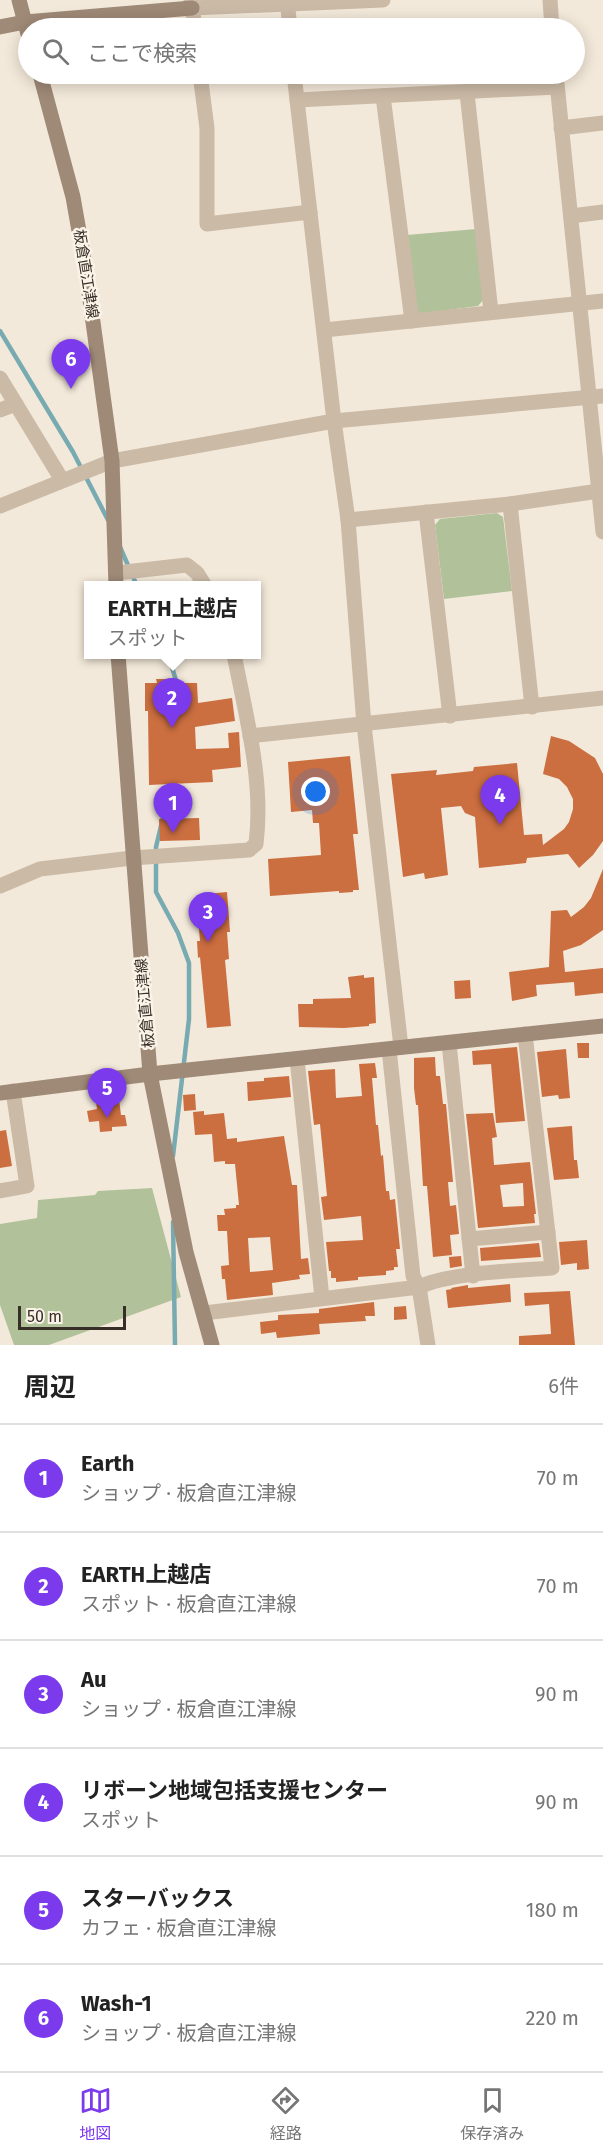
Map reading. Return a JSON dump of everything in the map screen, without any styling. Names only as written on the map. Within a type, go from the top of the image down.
[{"type":"main road","points":[[19,0],[24,18]]},
{"type":"main road","points":[[96,18],[192,4]]},
{"type":"main road","points":[[0,27],[18,28]]},
{"type":"main road","name":"板倉直江津線","points":[[43,84],[73,197],[86,271],[112,461],[116,579]]},
{"type":"main road","name":"板倉直江津線","points":[[118,659],[150,1074],[186,1252],[212,1345]]},
{"type":"main road","points":[[6,1092],[150,1074],[603,1026]]},
{"type":"street","points":[[192,4],[383,0]]},
{"type":"street","points":[[550,0],[551,18]]},
{"type":"street","points":[[287,2],[289,18]]},
{"type":"street","points":[[201,84],[207,128],[207,224],[310,212]]},
{"type":"street","points":[[295,84],[334,421],[348,520],[413,1276],[419,1287],[428,1345]]},
{"type":"street","points":[[297,100],[467,93],[529,84]]},
{"type":"street","points":[[556,84],[578,304],[596,397],[599,491],[603,532]]},
{"type":"street","points":[[467,93],[491,312]]},
{"type":"street","points":[[383,96],[412,321]]},
{"type":"street","points":[[561,128],[603,123]]},
{"type":"street","points":[[571,216],[603,212]]},
{"type":"street","points":[[324,330],[603,301]]},
{"type":"street","points":[[0,378],[62,480]]},
{"type":"street","points":[[0,506],[112,461],[334,421],[596,397]]},
{"type":"street","points":[[0,410],[16,404]]},
{"type":"street","points":[[348,520],[510,504],[599,491]]},
{"type":"street","points":[[510,504],[532,707]]},
{"type":"street","points":[[426,513],[450,716]]},
{"type":"street","points":[[116,579],[187,565],[202,581]]},
{"type":"street","points":[[0,886],[40,869],[132,858],[249,850],[255,844],[259,818],[257,784],[235,659]]},
{"type":"street","points":[[250,736],[603,698]]},
{"type":"street","points":[[204,1313],[419,1287],[430,1282],[474,1276],[552,1268],[525,1034]]},
{"type":"street","points":[[449,1043],[474,1276]]},
{"type":"street","points":[[297,1059],[321,1298]]},
{"type":"street","points":[[0,1191],[27,1186],[6,1092]]},
{"type":"street","points":[[469,1239],[548,1232]]},
{"type":"green space","points":[[476,229],[483,300],[478,306],[419,314],[414,308],[407,235]]},
{"type":"green space","points":[[497,513],[503,517],[512,591],[444,599],[435,525],[440,519]]},
{"type":"green space","points":[[152,1188],[181,1297],[49,1345],[14,1345],[0,1305],[0,1224],[37,1218],[38,1200],[95,1195],[98,1191]]},
{"type":"building","points":[[156,679],[169,679],[169,682],[175,683],[197,683],[198,703],[232,698],[235,721],[195,727],[196,749],[229,748],[228,733],[239,732],[241,767],[212,770],[213,782],[149,785],[148,711],[145,711],[145,683],[157,683]]},
{"type":"building","points":[[551,736],[569,741],[595,758],[603,774],[603,841],[593,855],[579,868],[568,854],[527,858],[526,863],[479,868],[475,817],[465,813],[461,806],[441,808],[448,875],[425,879],[424,873],[403,877],[391,774],[437,770],[436,775],[473,771],[474,767],[517,763],[524,835],[542,834],[543,845],[564,829],[573,809],[573,799],[567,787],[559,779],[543,774]]},
{"type":"building","points":[[350,756],[358,834],[353,834],[359,890],[270,896],[268,859],[321,855],[319,823],[313,823],[312,810],[291,812],[288,762]]},
{"type":"building","points":[[199,818],[200,840],[160,841],[159,819]]},
{"type":"building","points":[[603,869],[603,930],[581,945],[563,951],[565,972],[603,968],[603,993],[575,996],[574,982],[536,985],[537,996],[512,1001],[509,972],[549,967],[551,911],[567,910],[571,917],[584,907],[591,898]]},
{"type":"building","points":[[227,892],[230,932],[227,932],[229,959],[225,960],[231,1026],[207,1028],[200,957],[198,958],[197,941],[200,941],[198,917],[193,917],[192,902],[198,901],[197,895]]},
{"type":"building","points":[[364,975],[364,978],[374,977],[376,1023],[369,1024],[369,1026],[344,1028],[299,1027],[298,1004],[313,1004],[313,999],[351,998],[348,977]]},
{"type":"building","points":[[470,980],[471,998],[455,999],[454,981]]},
{"type":"building","points":[[577,1043],[589,1043],[589,1058],[578,1058]]},
{"type":"building","points":[[517,1047],[525,1121],[496,1123],[491,1064],[473,1065],[472,1051]]},
{"type":"building","points":[[566,1049],[570,1098],[559,1099],[558,1095],[542,1097],[537,1052]]},
{"type":"building","points":[[435,1057],[436,1076],[440,1076],[443,1104],[446,1104],[453,1182],[448,1182],[450,1206],[456,1205],[459,1234],[450,1235],[452,1255],[433,1257],[427,1186],[423,1186],[418,1105],[416,1105],[414,1088],[414,1058]]},
{"type":"building","points":[[375,1063],[377,1078],[372,1078],[376,1125],[378,1125],[381,1156],[383,1155],[386,1191],[389,1191],[390,1200],[395,1199],[400,1249],[396,1249],[398,1267],[386,1271],[386,1275],[358,1277],[358,1280],[336,1282],[336,1278],[331,1278],[331,1271],[329,1271],[326,1242],[363,1240],[361,1216],[324,1220],[321,1197],[327,1196],[320,1124],[314,1125],[308,1071],[335,1069],[336,1098],[362,1096],[359,1064]]},
{"type":"building","points":[[289,1076],[291,1097],[248,1101],[247,1082]]},
{"type":"building","points":[[195,1094],[196,1110],[184,1111],[183,1095]]},
{"type":"building","points":[[119,1099],[121,1115],[125,1115],[127,1126],[112,1127],[112,1131],[100,1132],[99,1121],[89,1122],[87,1111],[97,1109],[96,1102]]},
{"type":"building","points":[[204,1111],[204,1115],[224,1113],[227,1139],[237,1138],[237,1142],[284,1136],[292,1185],[297,1185],[301,1259],[308,1258],[310,1274],[299,1275],[300,1279],[272,1283],[273,1295],[227,1300],[221,1266],[229,1265],[227,1231],[218,1231],[217,1215],[225,1215],[224,1209],[236,1208],[236,1205],[239,1205],[235,1164],[225,1164],[225,1161],[214,1162],[212,1134],[195,1135],[193,1112]],"holes":[[[270,1237],[273,1270],[250,1272],[248,1238]]]},
{"type":"building","points":[[493,1113],[497,1137],[492,1138],[494,1165],[530,1162],[535,1223],[478,1228],[466,1114]],"holes":[[[523,1183],[524,1206],[503,1207],[500,1185]]]},
{"type":"building","points":[[572,1126],[574,1160],[577,1160],[579,1178],[554,1180],[547,1128]]},
{"type":"building","points":[[6,1130],[12,1166],[0,1168],[0,1131]]},
{"type":"building","points":[[587,1240],[589,1269],[577,1270],[577,1263],[561,1265],[559,1242]]},
{"type":"building","points":[[539,1243],[541,1257],[481,1261],[480,1248]]},
{"type":"building","points":[[461,1256],[462,1266],[450,1268],[449,1257]]},
{"type":"building","points":[[510,1284],[511,1302],[448,1308],[446,1290],[451,1288],[468,1285],[468,1288]]},
{"type":"building","points":[[570,1291],[575,1345],[519,1345],[519,1336],[551,1334],[549,1304],[525,1306],[524,1293]]},
{"type":"building","points":[[374,1302],[375,1316],[365,1316],[366,1321],[319,1324],[320,1334],[277,1338],[276,1332],[261,1334],[260,1322],[278,1320],[278,1315],[319,1313],[319,1309]]},
{"type":"building","points":[[406,1306],[407,1319],[394,1320],[394,1307]]},
{"type":"waterway","points":[[0,331],[73,452],[108,520]]},
{"type":"waterway","points":[[120,547],[135,581]]},
{"type":"waterway","points":[[170,659],[178,687]]},
{"type":"waterway","points":[[172,779],[156,847],[156,892],[178,933],[189,963],[189,1019],[173,1156]]},
{"type":"waterway","points":[[173,1222],[175,1345]]},
{"type":"place","name":"Wash-1","points":[[71,389]]},
{"type":"place","name":"EARTH上越店","points":[[172,728]]},
{"type":"place","name":"リボーン地域包括支援センター","points":[[500,825]]},
{"type":"place","name":"Earth","points":[[173,833]]},
{"type":"place","name":"Au","points":[[208,942]]},
{"type":"place","name":"スターバックス","points":[[107,1118]]}]
